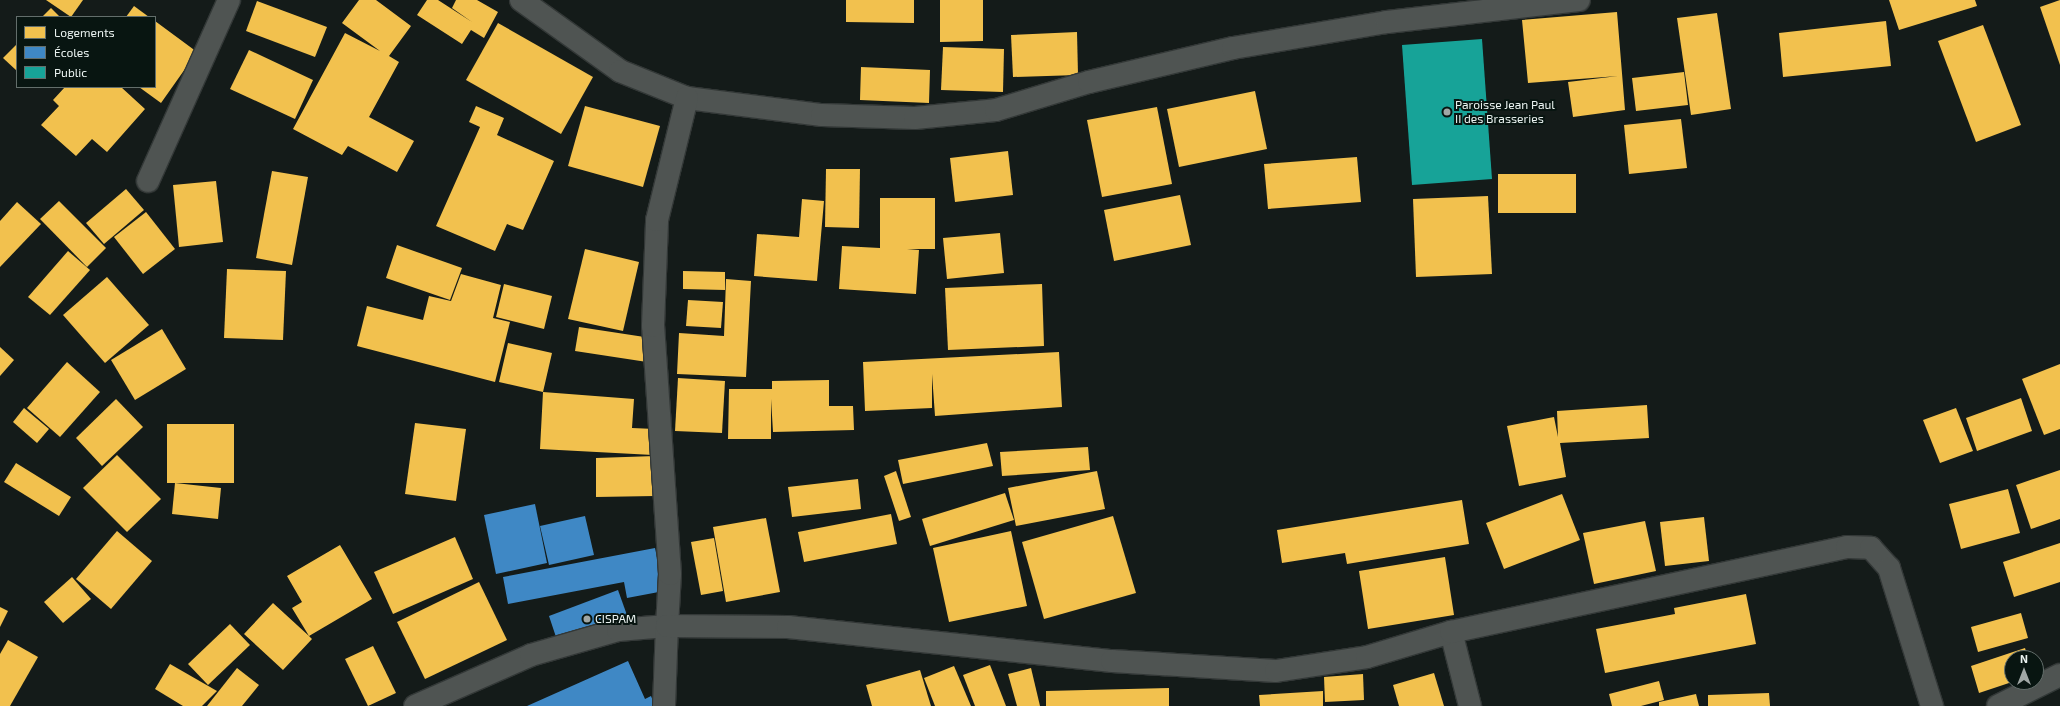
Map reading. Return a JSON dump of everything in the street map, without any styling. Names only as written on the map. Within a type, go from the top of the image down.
[{"type":"street","points":[[148,181],[229,0]]},
{"type":"street","points":[[521,0],[620,71],[687,98],[822,115],[915,118],[996,110],[1197,55],[1387,22],[1579,0]]},
{"type":"street","points":[[664,706],[670,574],[653,326],[656,220],[687,98]]},
{"type":"street","points":[[415,706],[531,655],[618,630],[667,626],[788,628],[1112,661],[1276,671],[1367,657],[1451,632],[1847,547],[1871,548],[1889,568],[1932,706]]},
{"type":"street","points":[[1451,632],[1470,706]]},
{"type":"street","points":[[1998,706],[2060,675]]},
{"type":"building: Logements","points":[[46,0],[83,0],[72,16]]},
{"type":"building: Logements","points":[[359,0],[376,0],[411,26],[389,56],[399,62],[369,117],[414,141],[397,172],[348,146],[342,155],[293,129],[345,33],[380,51],[342,23]]},
{"type":"building: Logements","points":[[427,0],[438,0],[472,22],[452,8],[456,0],[477,0],[498,12],[484,38],[471,30],[462,44],[417,15]]},
{"type":"building: Logements","points":[[846,0],[914,0],[914,23],[846,22]]},
{"type":"building: Logements","points":[[940,0],[983,0],[983,41],[940,42]]},
{"type":"building: Logements","points":[[1889,0],[1975,0],[1977,6],[1899,30]]},
{"type":"building: Logements","points":[[2060,0],[2060,65],[2040,7]]},
{"type":"building: Logements","points":[[257,1],[327,27],[315,57],[246,31]]},
{"type":"building: Logements","points":[[134,6],[148,16],[127,16]]},
{"type":"building: Logements","points":[[51,8],[59,16],[43,16]]},
{"type":"building: Logements","points":[[1617,12],[1625,110],[1573,117],[1568,82],[1618,76],[1528,83],[1522,20]]},
{"type":"building: Logements","points":[[1717,13],[1731,109],[1691,115],[1677,18]]},
{"type":"building: Logements","points":[[1886,21],[1891,66],[1783,77],[1779,33]]},
{"type":"building: Logements","points":[[156,22],[197,52],[161,103],[140,88],[156,88]]},
{"type":"building: Logements","points":[[498,23],[593,77],[561,134],[466,80]]},
{"type":"building: Logements","points":[[1983,25],[2021,125],[1976,142],[1938,41]]},
{"type":"building: Logements","points":[[1077,32],[1078,75],[1013,77],[1011,35]]},
{"type":"building: Logements","points":[[16,45],[16,70],[3,58]]},
{"type":"building: Logements","points":[[943,47],[1004,49],[1003,92],[941,90]]},
{"type":"building: Logements","points":[[249,50],[313,80],[295,119],[230,89]]},
{"type":"building: Logements","points":[[861,67],[930,70],[929,103],[860,100]]},
{"type":"building: Logements","points":[[1684,72],[1688,105],[1636,111],[1632,78]]},
{"type":"building: Logements","points":[[64,88],[122,88],[145,109],[107,152],[92,139],[76,156],[41,125],[59,106],[53,100]]},
{"type":"building: Logements","points":[[1255,91],[1267,149],[1179,167],[1167,109]]},
{"type":"building: Logements","points":[[476,106],[504,118],[497,135],[554,161],[523,230],[507,224],[495,251],[436,226],[480,127],[469,122]]},
{"type":"building: Logements","points":[[585,106],[660,126],[643,187],[568,166]]},
{"type":"building: Logements","points":[[1157,107],[1172,184],[1102,197],[1087,120]]},
{"type":"building: Logements","points":[[1681,119],[1687,168],[1629,174],[1624,125]]},
{"type":"building: Logements","points":[[1008,151],[1013,195],[955,202],[950,158]]},
{"type":"building: Logements","points":[[1357,157],[1361,202],[1268,209],[1264,164]]},
{"type":"building: Logements","points":[[826,169],[860,169],[859,228],[825,227]]},
{"type":"building: Logements","points":[[272,171],[308,177],[292,265],[256,258]]},
{"type":"building: Logements","points":[[1498,174],[1576,174],[1576,213],[1498,213]]},
{"type":"building: Logements","points":[[216,181],[223,242],[179,247],[173,185]]},
{"type":"building: Logements","points":[[126,189],[144,210],[104,244],[86,223]]},
{"type":"building: Logements","points":[[1180,195],[1191,245],[1114,261],[1104,210]]},
{"type":"building: Logements","points":[[1488,196],[1492,274],[1416,277],[1413,199]]},
{"type":"building: Logements","points":[[880,198],[935,198],[935,249],[907,249],[919,250],[916,294],[839,289],[842,246],[880,248]]},
{"type":"building: Logements","points":[[802,199],[824,201],[817,281],[754,276],[757,234],[799,237]]},
{"type":"building: Logements","points":[[59,201],[106,248],[87,267],[40,219]]},
{"type":"building: Logements","points":[[17,202],[41,224],[0,267],[0,221]]},
{"type":"building: Logements","points":[[146,212],[175,249],[143,274],[114,237]]},
{"type":"building: Logements","points":[[1000,233],[1004,273],[947,279],[943,238]]},
{"type":"building: Logements","points":[[397,245],[462,268],[450,300],[386,278]]},
{"type":"building: Logements","points":[[585,249],[639,262],[623,331],[568,319]]},
{"type":"building: Logements","points":[[68,251],[90,270],[50,315],[28,297]]},
{"type":"building: Logements","points":[[227,269],[286,271],[283,340],[224,338]]},
{"type":"building: Logements","points":[[683,271],[725,272],[725,290],[683,289]]},
{"type":"building: Logements","points":[[461,274],[501,285],[493,318],[510,322],[495,382],[357,346],[367,306],[423,320],[429,296],[451,301]]},
{"type":"building: Logements","points":[[107,277],[149,325],[105,363],[63,315]]},
{"type":"building: Logements","points":[[726,279],[751,281],[746,377],[677,374],[679,333],[724,336]]},
{"type":"building: Logements","points":[[504,284],[552,296],[544,329],[496,317]]},
{"type":"building: Logements","points":[[1042,284],[1044,346],[948,350],[945,288]]},
{"type":"building: Logements","points":[[688,300],[723,302],[721,328],[686,326]]},
{"type":"building: Logements","points":[[579,327],[651,338],[647,362],[575,351]]},
{"type":"building: Logements","points":[[162,329],[186,369],[135,400],[111,360]]},
{"type":"building: Logements","points":[[508,343],[552,353],[543,392],[499,382]]},
{"type":"building: Logements","points":[[0,347],[14,360],[0,376]]},
{"type":"building: Logements","points":[[1059,352],[1062,407],[935,416],[932,374],[932,408],[865,411],[863,362]]},
{"type":"building: Logements","points":[[67,362],[100,392],[60,437],[27,408]]},
{"type":"building: Logements","points":[[2060,364],[2060,429],[2044,435],[2022,379]]},
{"type":"building: Logements","points":[[678,378],[725,381],[722,433],[675,431]]},
{"type":"building: Logements","points":[[829,380],[829,406],[853,406],[854,430],[773,432],[771,399],[771,439],[728,439],[729,389],[772,389],[772,381]]},
{"type":"building: Logements","points":[[543,392],[634,399],[632,428],[655,429],[653,455],[540,449]]},
{"type":"building: Logements","points":[[2021,398],[2032,431],[1977,451],[1966,418]]},
{"type":"building: Logements","points":[[116,399],[143,427],[102,466],[76,438]]},
{"type":"building: Logements","points":[[1647,405],[1649,438],[1560,443],[1566,477],[1519,486],[1507,426],[1554,417],[1558,437],[1557,411]]},
{"type":"building: Logements","points":[[24,408],[49,429],[37,443],[13,422]]},
{"type":"building: Logements","points":[[1956,408],[1973,451],[1940,463],[1923,420]]},
{"type":"building: Logements","points":[[415,423],[466,429],[456,501],[405,494]]},
{"type":"building: Logements","points":[[167,424],[234,424],[234,483],[167,483]]},
{"type":"building: Logements","points":[[987,443],[993,466],[903,484],[898,460]]},
{"type":"building: Logements","points":[[1088,447],[1090,470],[1002,476],[1000,452]]},
{"type":"building: Logements","points":[[117,455],[161,499],[127,532],[83,488]]},
{"type":"building: Logements","points":[[655,456],[655,496],[596,497],[596,458]]},
{"type":"building: Logements","points":[[16,463],[71,497],[59,516],[4,482]]},
{"type":"building: Logements","points":[[2060,470],[2060,519],[2031,529],[2016,485]]},
{"type":"building: Logements","points":[[896,471],[911,517],[899,521],[884,476]]},
{"type":"building: Logements","points":[[1097,471],[1105,509],[1016,526],[1008,488]]},
{"type":"building: Logements","points":[[858,479],[861,509],[792,517],[788,487]]},
{"type":"building: Logements","points":[[175,483],[221,488],[218,519],[172,514]]},
{"type":"building: Logements","points":[[2008,489],[2020,533],[1961,549],[1949,504]]},
{"type":"building: Logements","points":[[1005,493],[1014,520],[930,546],[922,519]]},
{"type":"building: Logements","points":[[1562,494],[1580,540],[1504,569],[1486,523]]},
{"type":"building: Logements","points":[[1462,500],[1469,544],[1347,564],[1345,553],[1282,563],[1277,530]]},
{"type":"building: Logements","points":[[891,514],[897,544],[804,562],[798,532]]},
{"type":"building: Logements","points":[[1113,516],[1136,593],[1044,619],[1022,542]]},
{"type":"building: Logements","points":[[1704,517],[1709,561],[1665,566],[1660,522]]},
{"type":"building: Logements","points":[[766,518],[780,592],[726,602],[713,527]]},
{"type":"building: Logements","points":[[1645,521],[1656,571],[1594,584],[1583,533]]},
{"type":"building: Logements","points":[[117,531],[152,561],[111,609],[76,579]]},
{"type":"building: Logements","points":[[1011,531],[1027,606],[949,622],[933,548]]},
{"type":"building: Logements","points":[[455,537],[473,579],[393,614],[374,572]]},
{"type":"building: Logements","points":[[714,538],[723,591],[701,595],[691,542]]},
{"type":"building: Logements","points":[[2060,543],[2060,582],[2014,597],[2003,562]]},
{"type":"building: Logements","points":[[340,545],[372,599],[309,636],[292,608],[302,602],[287,576]]},
{"type":"building: Logements","points":[[1445,557],[1454,615],[1368,629],[1359,571]]},
{"type":"building: Logements","points":[[72,577],[91,599],[63,623],[44,602]]},
{"type":"building: Logements","points":[[479,582],[507,640],[425,679],[397,622]]},
{"type":"building: Logements","points":[[1746,594],[1756,644],[1605,673],[1596,629],[1675,614],[1674,608]]},
{"type":"building: Logements","points":[[273,603],[312,639],[283,670],[244,634]]},
{"type":"building: Logements","points":[[0,607],[8,611],[0,627]]},
{"type":"building: Logements","points":[[2021,613],[2028,638],[1978,652],[1971,627]]},
{"type":"building: Logements","points":[[230,624],[250,645],[208,685],[188,664]]},
{"type":"building: Logements","points":[[8,640],[38,657],[10,706],[0,706],[0,654]]},
{"type":"building: Logements","points":[[373,646],[396,693],[368,706],[345,659]]},
{"type":"building: Logements","points":[[2004,655],[2004,685],[1979,693],[1971,666]]},
{"type":"building: Logements","points":[[170,664],[217,691],[202,706],[183,706],[155,689]]},
{"type":"building: Logements","points":[[990,665],[1006,706],[975,706],[963,675]]},
{"type":"building: Logements","points":[[954,666],[971,706],[935,706],[924,678]]},
{"type":"building: Logements","points":[[237,668],[259,685],[242,706],[207,706]]},
{"type":"building: Logements","points":[[1031,668],[1040,706],[1017,706],[1008,674]]},
{"type":"building: Logements","points":[[920,670],[931,706],[872,706],[866,685]]},
{"type":"building: Logements","points":[[1434,673],[1444,706],[1399,706],[1393,685]]},
{"type":"building: Logements","points":[[1363,674],[1364,700],[1325,702],[1324,677]]},
{"type":"building: Logements","points":[[1659,681],[1664,700],[1641,706],[1612,706],[1609,694]]},
{"type":"building: Logements","points":[[1169,688],[1169,706],[1046,706],[1046,691]]},
{"type":"building: Logements","points":[[1323,691],[1323,706],[1260,706],[1259,695]]},
{"type":"building: Logements","points":[[1769,693],[1770,706],[1708,706],[1708,695]]},
{"type":"building: Logements","points":[[1696,694],[1699,706],[1659,706],[1659,702]]},
{"type":"building: Écoles","points":[[535,504],[547,563],[496,574],[484,515]]},
{"type":"building: Écoles","points":[[585,516],[594,555],[549,565],[540,526]]},
{"type":"building: Écoles","points":[[655,548],[664,591],[627,598],[624,582],[508,604],[503,577]]},
{"type":"building: Écoles","points":[[618,590],[628,618],[558,643],[549,616]]},
{"type":"building: Écoles","points":[[628,661],[645,699],[651,696],[655,706],[527,706]]},
{"type":"building: Public","name":"Paroisse Jean Paul II des Brasseries","points":[[1482,39],[1492,179],[1412,185],[1402,45]]},
{"type":"place","name":"Paroisse Jean Paul II des Brasseries","points":[[1447,112]]},
{"type":"place","name":"CISPAM","points":[[587,619]]}]
